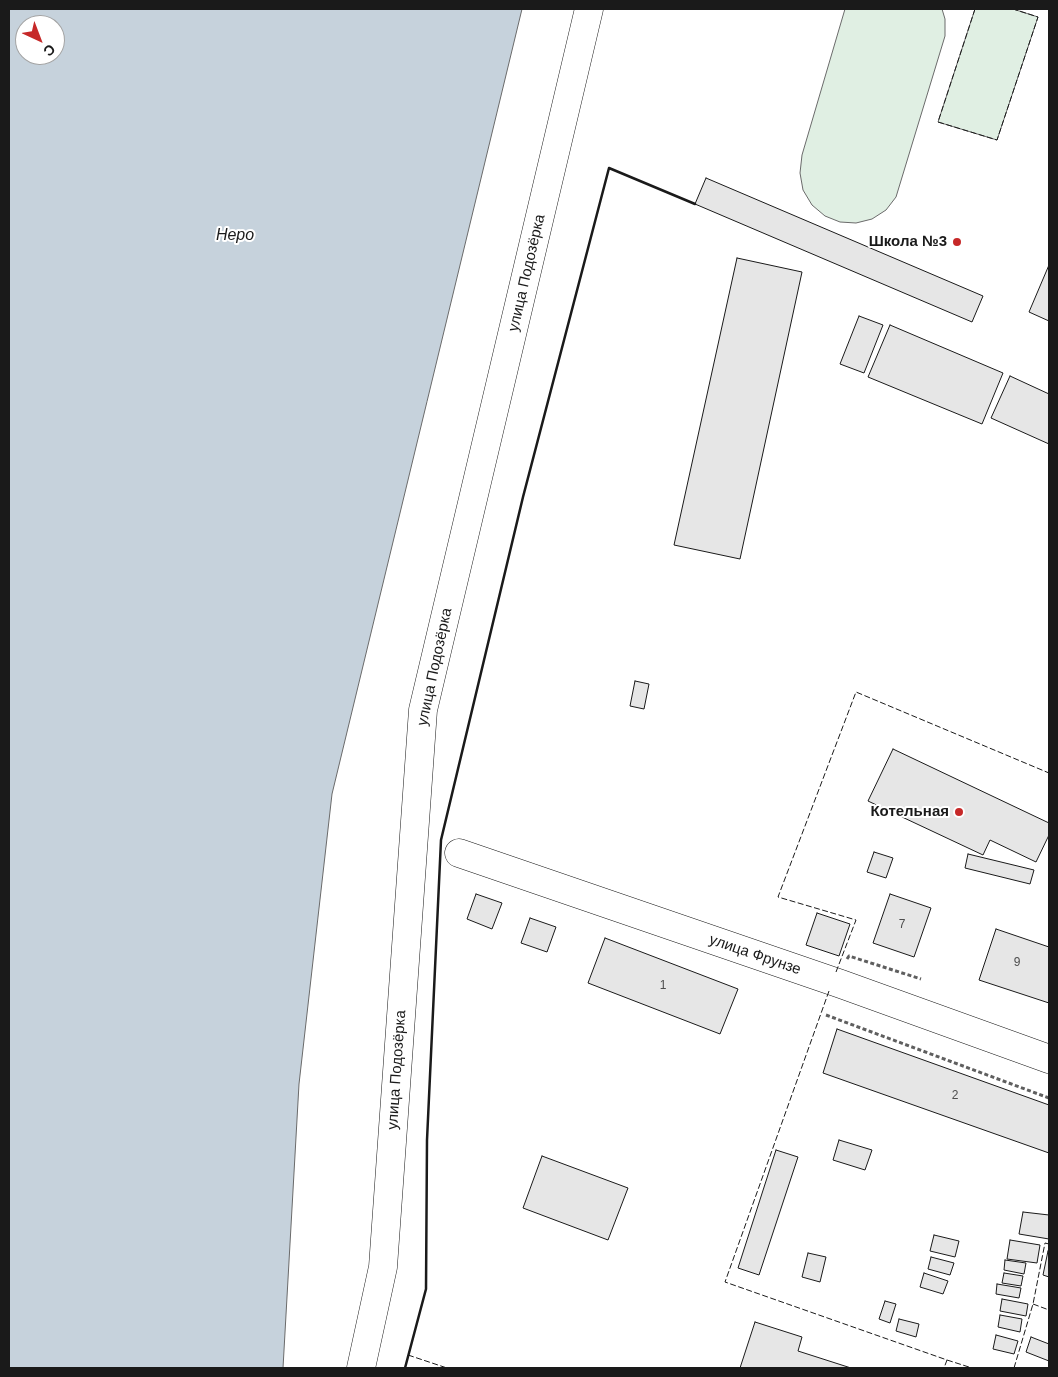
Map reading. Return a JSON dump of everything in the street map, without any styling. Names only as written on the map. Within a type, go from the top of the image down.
[{"type":"street","name":"улица Подозёрка","points":[[361,1368],[383,1267],[424,710],[589,9]]},
{"type":"street","name":"улица Фрунзе","points":[[460,853],[841,984],[1049,1058]]},
{"type":"path","points":[[826,1015],[1049,1098]]},
{"type":"green space","points":[[845,9],[942,9],[945,19],[945,36],[896,197],[886,210],[872,219],[856,223],[840,222],[825,216],[812,205],[803,190],[800,173],[802,155]]},
{"type":"green space","points":[[975,9],[1013,9],[1038,17],[997,140],[938,122]]},
{"type":"water","name":"Неро","points":[[9,9],[522,9],[332,794],[299,1084],[283,1368],[9,1368]]},
{"type":"building","points":[[706,178],[983,296],[972,322],[695,204]]},
{"type":"building","points":[[737,258],[802,272],[740,559],[674,545]]},
{"type":"building","points":[[1049,265],[1049,321],[1029,312]]},
{"type":"building","points":[[859,316],[883,325],[864,373],[840,364]]},
{"type":"building","points":[[890,325],[1003,373],[982,424],[868,377]]},
{"type":"building","points":[[1010,376],[1049,394],[1049,444],[991,418]]},
{"type":"building","points":[[635,681],[649,684],[644,709],[630,706]]},
{"type":"building","name":"Котельная","points":[[893,749],[1049,823],[1049,835],[1036,862],[990,840],[983,855],[868,801]]},
{"type":"building","points":[[874,852],[893,858],[886,878],[867,872]]},
{"type":"building","points":[[968,854],[1034,870],[1030,884],[965,868]]},
{"type":"building","points":[[476,894],[502,903],[492,929],[467,919]]},
{"type":"building","points":[[890,894],[931,908],[914,957],[873,943]]},
{"type":"building","points":[[817,913],[850,924],[839,956],[806,945]]},
{"type":"building","points":[[530,918],[556,927],[547,952],[521,943]]},
{"type":"building","points":[[996,929],[1049,947],[1049,1003],[979,980]]},
{"type":"building","points":[[605,938],[738,989],[720,1034],[588,983]]},
{"type":"building","points":[[837,1029],[1049,1105],[1049,1153],[823,1073]]},
{"type":"building","points":[[839,1140],[872,1150],[865,1170],[833,1160]]},
{"type":"building","points":[[776,1150],[798,1157],[759,1275],[738,1268]]},
{"type":"building","points":[[542,1156],[628,1188],[608,1240],[523,1208]]},
{"type":"building","points":[[1023,1212],[1049,1215],[1049,1239],[1019,1234]]},
{"type":"building","points":[[934,1235],[959,1241],[955,1257],[930,1251]]},
{"type":"building","points":[[1010,1240],[1040,1245],[1037,1263],[1007,1259]]},
{"type":"building","points":[[1049,1251],[1049,1277],[1043,1275]]},
{"type":"building","points":[[808,1253],[826,1257],[820,1282],[802,1277]]},
{"type":"building","points":[[931,1257],[954,1263],[950,1275],[928,1269]]},
{"type":"building","points":[[1005,1260],[1026,1263],[1024,1274],[1004,1270]]},
{"type":"building","points":[[924,1273],[948,1281],[943,1294],[920,1287]]},
{"type":"building","points":[[1004,1273],[1023,1276],[1021,1286],[1002,1283]]},
{"type":"building","points":[[997,1284],[1021,1288],[1019,1298],[996,1294]]},
{"type":"building","points":[[1002,1299],[1028,1304],[1026,1316],[1000,1311]]},
{"type":"building","points":[[885,1301],[896,1304],[890,1323],[879,1319]]},
{"type":"building","points":[[1000,1315],[1022,1319],[1020,1332],[998,1327]]},
{"type":"building","points":[[899,1319],[919,1324],[916,1337],[896,1331]]},
{"type":"building","points":[[755,1322],[802,1337],[798,1351],[851,1368],[740,1368]]},
{"type":"building","points":[[996,1335],[1018,1341],[1014,1354],[993,1349]]},
{"type":"building","points":[[1031,1337],[1049,1344],[1049,1361],[1026,1352]]},
{"type":"fence","points":[[975,9],[938,122],[997,140],[1038,17],[1013,9]]},
{"type":"fence","points":[[836,972],[856,920],[778,897],[856,692],[1049,773]]},
{"type":"fence","points":[[829,991],[725,1282],[947,1360],[944,1368]]},
{"type":"fence","points":[[1014,1368],[1033,1304],[1045,1243],[1049,1244]]},
{"type":"fence","points":[[1033,1304],[1049,1310]]},
{"type":"fence","points":[[408,1355],[447,1368]]},
{"type":"fence","points":[[947,1360],[972,1368]]},
{"type":"wall","points":[[405,1368],[426,1289],[427,1140],[441,840],[523,497],[609,168],[695,204]]},
{"type":"place","name":"Школа №3","points":[[957,242]]},
{"type":"place","name":"Котельная","points":[[959,812]]}]
